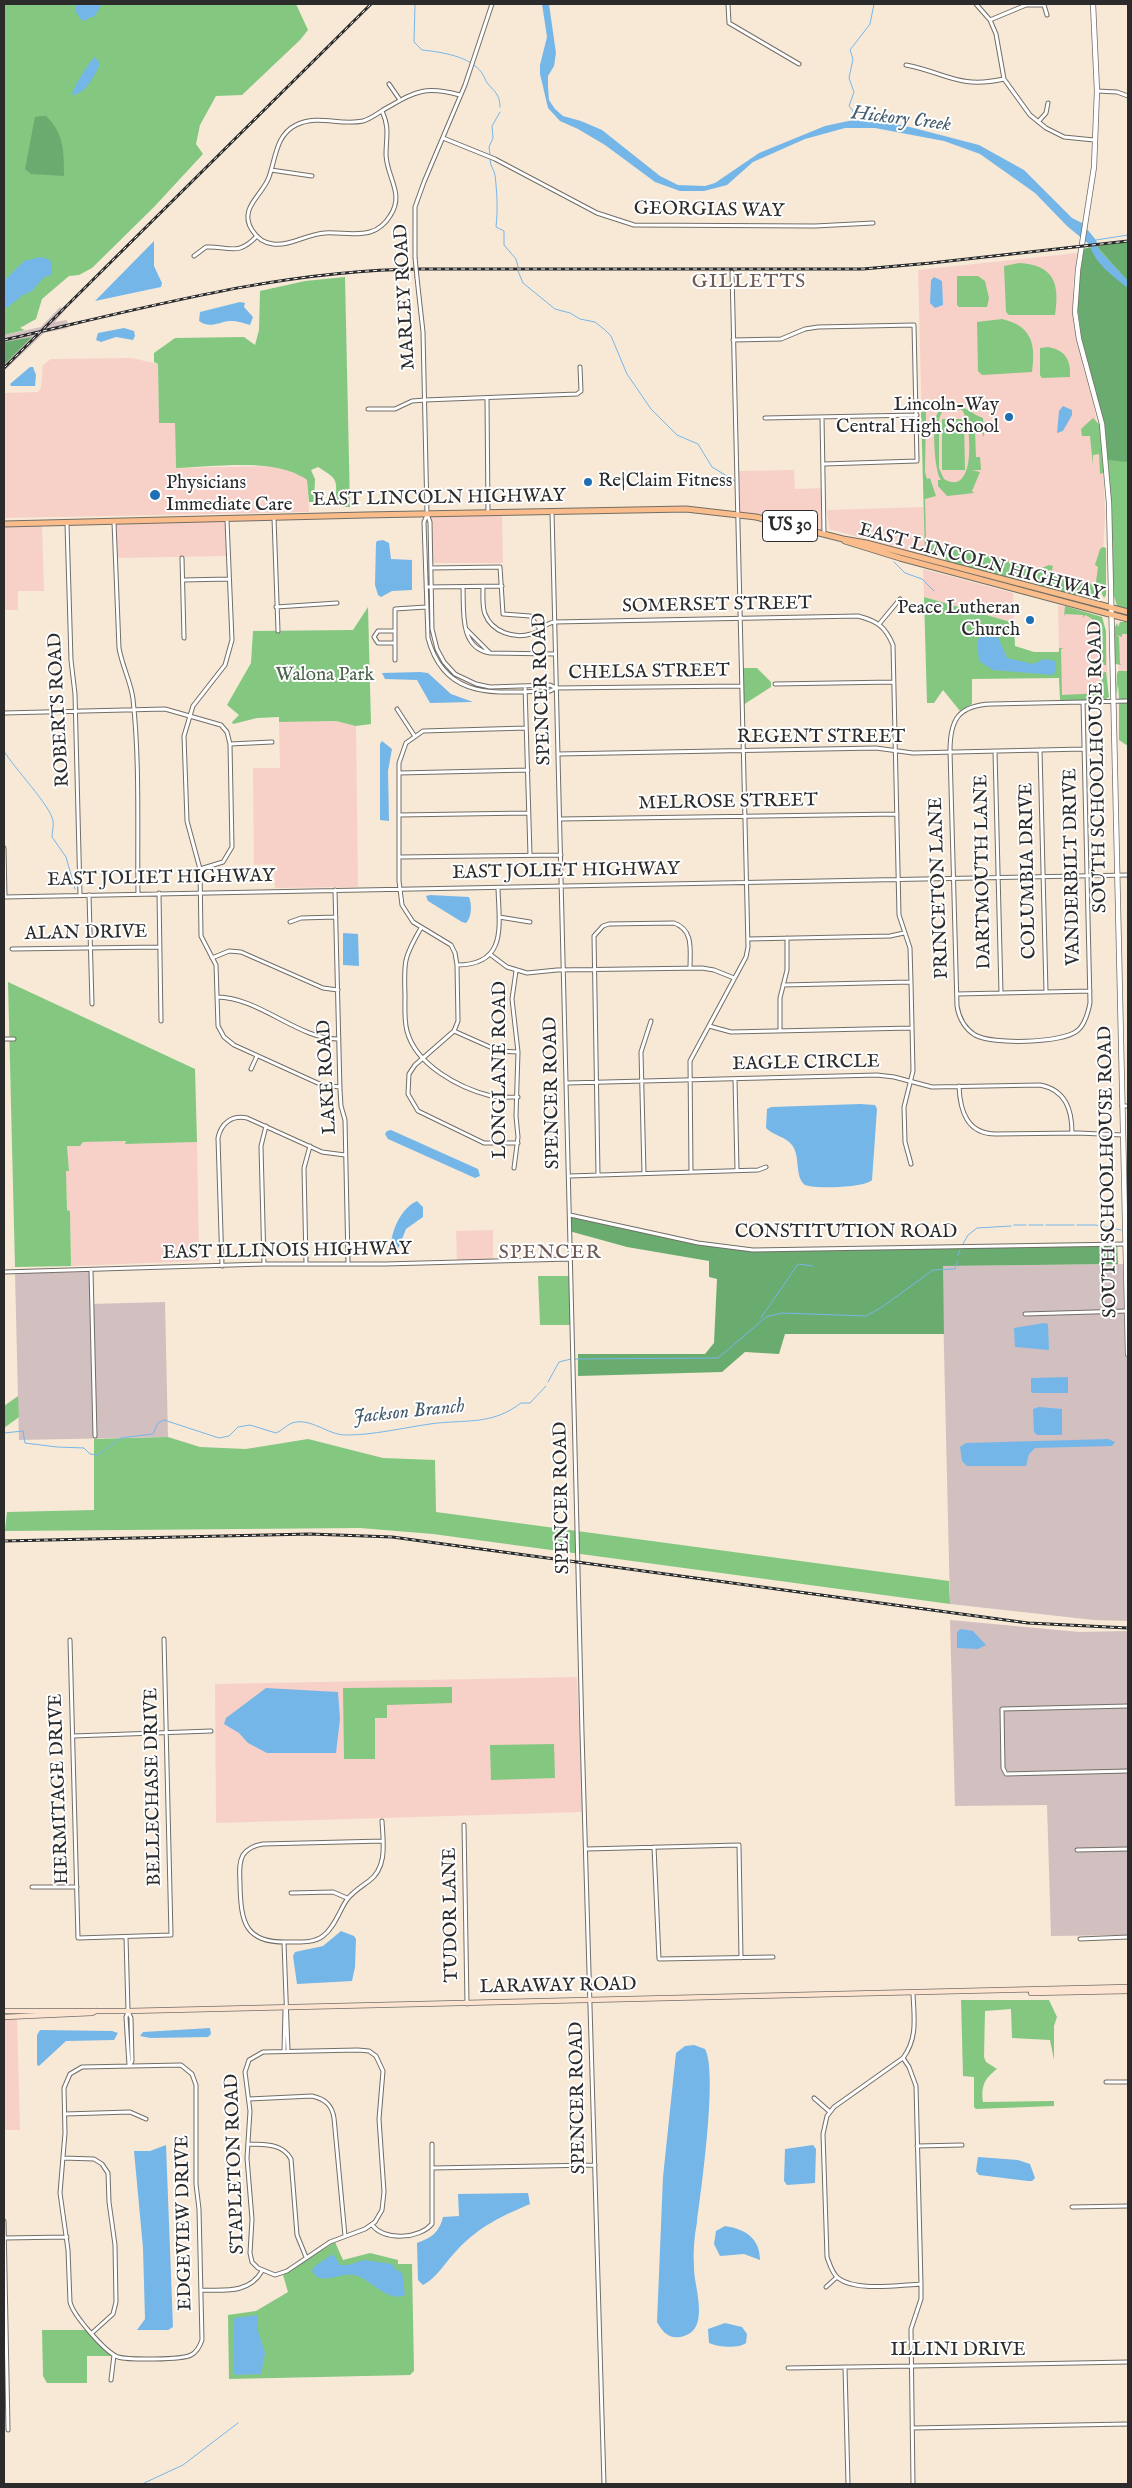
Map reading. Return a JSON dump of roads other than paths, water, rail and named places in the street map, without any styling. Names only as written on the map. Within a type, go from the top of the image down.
[{"type":"main road","name":"EAST LINCOLN HIGHWAY","points":[[4,524],[686,509],[736,514],[843,540],[866,543],[1111,607]]},
{"type":"main road","name":"EAST LINCOLN HIGHWAY","points":[[843,540],[856,546],[1111,614]]},
{"type":"main road","name":"US 30","points":[[1111,607],[1128,612]]},
{"type":"main road","name":"US 30","points":[[1111,614],[1128,619]]},
{"type":"main road","name":"LARAWAY ROAD","points":[[96,2011],[913,1994],[1128,1987]]},
{"type":"main road","name":"LARAWAY ROAD","points":[[990,1992],[1128,1991]]},
{"type":"main road","points":[[4,2011],[96,2011]]},
{"type":"main road","points":[[4,2017],[92,2013],[96,2011]]},
{"type":"street","name":"MARLEY ROAD","points":[[427,514],[423,332],[415,257],[415,208],[472,64],[492,4]]},
{"type":"street","points":[[728,4],[729,23],[799,64]]},
{"type":"street","points":[[976,4],[990,20],[999,48],[1004,79],[1013,95],[1038,122],[1064,136],[1094,140]]},
{"type":"street","name":"SOUTH SCHOOLHOUSE ROAD","points":[[1093,4],[1097,91],[1094,167],[1076,282],[1075,312],[1079,339],[1106,446],[1126,1206],[1125,1244],[1128,1354]]},
{"type":"street","points":[[990,20],[1026,5],[1044,6],[1047,15]]},
{"type":"street","points":[[906,64],[955,81],[972,83],[1004,79]]},
{"type":"street","points":[[390,84],[400,100]]},
{"type":"street","points":[[382,111],[389,131],[386,156],[397,192],[397,203],[382,227],[370,233],[324,233],[287,243],[273,244],[261,241],[250,226],[249,210],[252,201],[267,181],[276,148],[284,134],[308,120],[321,119],[355,122],[366,120],[400,100],[425,89],[460,95]]},
{"type":"street","points":[[1097,91],[1117,92],[1128,96]]},
{"type":"street","points":[[1038,122],[1046,113],[1048,103]]},
{"type":"street","name":"GEORGIAS WAY","points":[[443,138],[495,159],[597,213],[634,225],[808,226],[873,223]]},
{"type":"street","points":[[271,170],[312,176]]},
{"type":"street","points":[[194,256],[206,247],[238,250],[244,248],[257,236]]},
{"type":"street","points":[[691,1172],[690,1061],[747,954],[748,939],[736,514],[738,485],[732,272]]},
{"type":"street","points":[[733,340],[784,339],[813,327],[914,325],[917,461],[824,464]]},
{"type":"street","points":[[368,410],[395,409],[412,401],[425,400],[577,394],[581,391],[580,367]]},
{"type":"street","points":[[486,398],[488,513]]},
{"type":"street","points":[[765,418],[917,415]]},
{"type":"street","points":[[822,417],[824,535]]},
{"type":"street","name":"SPENCER ROAD","points":[[552,512],[570,1259],[604,2484]]},
{"type":"street","points":[[427,514],[430,522],[433,639],[441,658],[450,669],[468,681],[483,686],[550,685],[556,688]]},
{"type":"street","points":[[427,514],[424,522],[426,607],[430,646],[436,661],[447,674],[464,686],[475,690],[550,691],[556,688]]},
{"type":"street","points":[[274,518],[278,631]]},
{"type":"street","points":[[227,520],[232,640],[230,653],[226,665],[197,699],[184,736],[187,821],[200,868],[201,936],[216,969],[218,1023],[222,1034],[230,1043],[322,1085],[340,1087]]},
{"type":"street","points":[[114,522],[119,648],[123,668],[132,688],[134,709],[138,894]]},
{"type":"street","name":"ROBERTS ROAD","points":[[67,524],[70,660],[76,711],[80,894]]},
{"type":"street","points":[[182,558],[184,638]]},
{"type":"street","points":[[431,568],[500,567],[504,615],[530,616],[540,629]]},
{"type":"street","points":[[183,580],[229,579]]},
{"type":"street","points":[[426,588],[502,586]]},
{"type":"street","points":[[463,587],[466,629],[471,642],[477,649],[503,654],[556,654]]},
{"type":"street","points":[[483,587],[485,614],[498,630],[511,635],[527,635],[546,624],[555,622]]},
{"type":"street","points":[[900,599],[880,623],[888,632],[893,644],[899,908],[904,933],[910,948],[911,982],[913,1071],[904,1107],[905,1142],[912,1164]]},
{"type":"street","points":[[276,607],[336,603]]},
{"type":"street","points":[[394,660],[394,612],[396,608],[426,607]]},
{"type":"street","name":"SOMERSET STREET","points":[[555,622],[858,616],[880,623]]},
{"type":"street","points":[[394,631],[378,631],[374,637],[378,643],[394,643]]},
{"type":"street","points":[[775,684],[893,682]]},
{"type":"street","points":[[525,686],[530,855]]},
{"type":"street","name":"CHELSA STREET","points":[[556,688],[741,686]]},
{"type":"street","name":"PRINCETON LANE","points":[[963,1023],[958,1010],[957,994],[950,752],[953,725],[960,714],[972,706],[1128,701]]},
{"type":"street","name":"VANDERBILT DRIVE","points":[[963,1023],[974,1034],[994,1040],[1054,1039],[1067,1036],[1079,1030],[1087,1017],[1090,991],[1083,702]]},
{"type":"street","points":[[4,713],[165,709],[220,725],[227,732],[230,744],[232,847],[223,862],[200,868]]},
{"type":"street","points":[[397,709],[414,735]]},
{"type":"street","points":[[518,1143],[484,1143],[418,1111],[411,1103],[407,1084],[415,1065],[448,1039],[458,1021],[457,965],[455,953],[451,946],[421,928],[404,911],[400,888],[399,773],[401,752],[414,735],[429,730],[526,728]]},
{"type":"street","points":[[230,744],[272,742]]},
{"type":"street","name":"REGENT STREET","points":[[558,754],[876,748],[895,751],[950,752],[1084,749]]},
{"type":"street","name":"COLUMBIA DRIVE","points":[[1040,750],[1046,992]]},
{"type":"street","name":"DARTMOUTH LANE","points":[[995,751],[1001,993]]},
{"type":"street","points":[[399,773],[528,770]]},
{"type":"street","points":[[399,815],[528,813]]},
{"type":"street","name":"MELROSE STREET","points":[[560,819],[897,814]]},
{"type":"street","points":[[4,848],[4,897]]},
{"type":"street","points":[[399,857],[561,855]]},
{"type":"street","name":"EAST JOLIET HIGHWAY","points":[[4,897],[400,888],[498,888],[1128,876]]},
{"type":"street","points":[[457,965],[479,963],[491,955],[498,939],[498,888]]},
{"type":"street","name":"LAKE ROAD","points":[[335,890],[340,1087],[341,1106],[345,1120],[348,1262]]},
{"type":"street","points":[[159,893],[161,1021]]},
{"type":"street","points":[[89,895],[92,1004]]},
{"type":"street","points":[[290,922],[301,918],[336,917]]},
{"type":"street","points":[[498,917],[530,922]]},
{"type":"street","points":[[598,1175],[592,944],[596,931],[608,924],[674,923],[684,928],[690,940],[690,968]]},
{"type":"street","points":[[421,928],[410,947],[403,965],[407,1031],[423,1057],[438,1073],[487,1095],[518,1097]]},
{"type":"street","points":[[748,939],[890,936],[904,933]]},
{"type":"street","points":[[780,1031],[780,998],[787,970],[786,938]]},
{"type":"street","name":"ALAN DRIVE","points":[[12,949],[160,947]]},
{"type":"street","points":[[212,958],[225,952],[239,952],[323,988],[338,990]]},
{"type":"street","points":[[491,955],[516,971],[533,973],[564,970],[690,968],[714,970],[734,978]]},
{"type":"street","name":"LONGLANE ROAD","points":[[514,1168],[518,1143],[518,1052],[512,999],[516,971]]},
{"type":"street","points":[[783,985],[911,982]]},
{"type":"street","points":[[957,994],[1090,991]]},
{"type":"street","points":[[217,997],[239,1000],[321,1037],[339,1039]]},
{"type":"street","points":[[644,1173],[641,1049],[651,1021]]},
{"type":"street","points":[[708,1026],[724,1032],[912,1028]]},
{"type":"street","points":[[454,1031],[499,1051],[518,1052]]},
{"type":"street","points":[[4,1039],[14,1039]]},
{"type":"street","points":[[251,1069],[257,1056]]},
{"type":"street","name":"EAGLE CIRCLE","points":[[567,1083],[882,1075],[928,1087],[1037,1085],[1048,1087],[1062,1096],[1068,1104],[1072,1118],[1072,1133]]},
{"type":"street","points":[[735,1079],[737,1170]]},
{"type":"street","points":[[959,1086],[962,1111],[968,1123],[978,1130],[991,1134],[1072,1133],[1123,1135]]},
{"type":"street","points":[[1122,1106],[1128,1106]]},
{"type":"street","points":[[222,1266],[218,1138],[222,1127],[229,1120],[243,1117],[310,1146],[332,1154],[345,1155]]},
{"type":"street","points":[[264,1264],[261,1146],[266,1126]]},
{"type":"street","points":[[306,1263],[304,1168],[310,1146]]},
{"type":"street","points":[[569,1176],[758,1170],[766,1167]]},
{"type":"street","name":"CONSTITUTION ROAD","points":[[570,1215],[698,1243],[753,1250],[1125,1244]]},
{"type":"street","name":"EAST ILLINOIS HIGHWAY","points":[[4,1272],[348,1262],[385,1264],[570,1259]]},
{"type":"street","points":[[91,1270],[95,1436]]},
{"type":"street","points":[[1025,1314],[1127,1311]]},
{"type":"street","name":"BELLECHASE DRIVE","points":[[126,1936],[171,1935],[164,1639]]},
{"type":"street","name":"HERMITAGE DRIVE","points":[[70,1640],[78,1938],[126,1936]]},
{"type":"street","points":[[1128,1706],[1002,1709],[1005,1773],[1128,1771]]},
{"type":"street","points":[[73,1736],[211,1731]]},
{"type":"street","points":[[382,1821],[383,1841],[383,1858],[380,1868],[373,1878],[348,1898],[331,1929],[323,1936],[306,1942],[284,1943],[262,1940],[255,1936],[244,1923],[241,1910],[241,1860],[253,1846],[263,1844],[383,1841]]},
{"type":"street","name":"TUDOR LANE","points":[[464,1825],[467,2004]]},
{"type":"street","points":[[587,1849],[739,1845],[741,1958]]},
{"type":"street","points":[[654,1847],[659,1959],[773,1957]]},
{"type":"street","points":[[1077,1850],[1128,1849]]},
{"type":"street","points":[[32,1887],[77,1887]]},
{"type":"street","points":[[291,1893],[333,1892],[348,1898]]},
{"type":"street","points":[[126,1936],[128,2011],[131,2018],[132,2061],[129,2066]]},
{"type":"street","points":[[1080,1939],[1128,1938]]},
{"type":"street","points":[[284,1943],[286,2051]]},
{"type":"street","points":[[913,1994],[914,2040],[903,2058],[830,2112],[823,2134],[826,2248],[827,2258],[837,2277],[854,2285],[921,2284]]},
{"type":"street","name":"STAPLETON ROAD","points":[[262,2271],[252,2262],[250,2253],[252,2219],[248,2176],[249,2099],[245,2072],[249,2060],[260,2053],[364,2050],[376,2056],[380,2062],[383,2075],[379,2129],[385,2196],[380,2213],[372,2225]]},
{"type":"street","points":[[903,2058],[912,2072],[916,2086],[921,2284],[921,2299],[911,2329],[913,2484]]},
{"type":"street","name":"EDGEVIEW DRIVE","points":[[65,2114],[65,2084],[72,2072],[85,2067],[181,2065],[190,2072],[195,2080],[196,2184],[199,2209],[202,2340],[194,2353],[181,2358],[131,2358],[114,2355]]},
{"type":"street","points":[[1106,2082],[1128,2082]]},
{"type":"street","points":[[249,2099],[312,2096],[322,2099],[331,2107],[334,2118],[345,2236]]},
{"type":"street","points":[[814,2098],[830,2112]]},
{"type":"street","points":[[111,2380],[114,2355],[92,2334],[71,2309],[67,2236],[60,2193],[65,2114],[130,2112],[146,2119]]},
{"type":"street","points":[[249,2144],[278,2147],[286,2152],[291,2159],[297,2235],[306,2257]]},
{"type":"street","points":[[201,2290],[243,2288],[255,2282],[262,2271],[275,2275],[283,2273],[330,2242],[359,2232],[372,2225],[380,2232],[391,2235],[418,2235],[426,2230],[432,2224],[433,2215],[432,2144]]},
{"type":"street","points":[[917,2146],[962,2145]]},
{"type":"street","points":[[63,2158],[94,2160],[102,2164],[108,2173],[115,2245],[116,2302],[113,2314],[92,2334]]},
{"type":"street","points":[[432,2168],[595,2165]]},
{"type":"street","points":[[1072,2207],[1128,2206]]},
{"type":"street","points":[[4,2221],[8,2430]]},
{"type":"street","points":[[5,2238],[67,2236]]},
{"type":"street","points":[[826,2287],[837,2277]]},
{"type":"street","name":"ILLINI DRIVE","points":[[788,2368],[1128,2362]]},
{"type":"street","points":[[845,2367],[848,2484]]},
{"type":"street","points":[[912,2428],[1128,2424]]},
{"type":"water","points":[[75,4],[102,4],[95,16],[82,21],[76,12]]},
{"type":"water","points":[[542,4],[549,4],[556,53],[554,66],[548,76],[549,100],[555,109],[563,116],[602,130],[660,176],[678,185],[705,186],[715,183],[759,153],[825,126],[853,120],[902,125],[979,145],[1024,170],[1072,218],[1082,223],[1096,240],[1099,250],[1128,281],[1128,288],[1100,264],[1090,245],[1067,226],[1035,193],[980,154],[944,141],[875,128],[845,128],[805,139],[753,162],[727,185],[704,191],[680,191],[655,182],[605,145],[560,121],[548,108],[540,74],[540,65],[547,37]]},
{"type":"water","points":[[95,57],[100,64],[93,78],[86,88],[72,95],[82,75]]},
{"type":"water","points":[[154,241],[154,266],[162,283],[161,287],[95,301]]},
{"type":"water","points":[[41,257],[48,259],[52,263],[51,275],[44,277],[32,291],[23,295],[4,310],[4,281],[24,261]]},
{"type":"water","points":[[934,277],[942,281],[943,305],[935,308],[930,303],[931,280]]},
{"type":"water","points":[[240,302],[245,303],[244,307],[253,317],[250,325],[230,321],[207,325],[199,321],[200,312]]},
{"type":"water","points":[[124,328],[134,331],[135,336],[133,340],[116,337],[101,342],[96,340],[98,333]]},
{"type":"water","points":[[30,367],[33,367],[36,375],[35,386],[11,386],[10,384]]},
{"type":"water","points":[[1063,406],[1072,410],[1072,415],[1063,431],[1057,433],[1059,411]]},
{"type":"water","points":[[383,540],[389,543],[391,559],[412,560],[412,590],[392,591],[381,597],[378,595],[375,585],[376,543]]},
{"type":"water","points":[[988,632],[997,635],[1007,658],[1033,664],[1044,659],[1055,661],[1054,675],[993,670],[979,661],[977,640]]},
{"type":"water","points":[[382,673],[428,673],[451,694],[473,702],[430,703],[417,680],[385,679]]},
{"type":"water","points":[[382,741],[392,749],[388,771],[389,821],[380,820],[380,744]]},
{"type":"water","points":[[426,896],[469,897],[471,910],[466,923],[428,901]]},
{"type":"water","points":[[343,933],[358,934],[359,966],[343,965]]},
{"type":"water","points":[[875,1105],[877,1109],[872,1180],[860,1185],[840,1187],[805,1185],[798,1172],[795,1150],[792,1145],[766,1128],[767,1109],[771,1107]]},
{"type":"water","points":[[391,1130],[478,1169],[480,1176],[475,1178],[388,1139],[385,1134]]},
{"type":"water","points":[[417,1201],[423,1207],[423,1217],[406,1229],[399,1247],[394,1251],[391,1247],[391,1241],[395,1227],[406,1209]]},
{"type":"water","points":[[1048,1324],[1049,1350],[1015,1347],[1014,1328]]},
{"type":"water","points":[[1068,1377],[1068,1393],[1033,1393],[1031,1391],[1031,1378]]},
{"type":"water","points":[[1039,1407],[1062,1409],[1062,1435],[1037,1435],[1034,1432],[1033,1409]]},
{"type":"water","points":[[1108,1439],[1115,1442],[1112,1446],[1035,1448],[1029,1454],[1026,1466],[967,1466],[962,1461],[960,1447],[966,1443]]},
{"type":"water","points":[[961,1629],[973,1631],[986,1645],[978,1649],[957,1648],[957,1632]]},
{"type":"water","points":[[266,1688],[338,1692],[340,1719],[336,1753],[267,1753],[248,1743],[239,1733],[224,1724],[226,1718]]},
{"type":"water","points":[[341,1931],[354,1936],[356,1939],[355,1967],[352,1981],[297,1984],[293,1956],[295,1952],[323,1946]]},
{"type":"water","points":[[210,2028],[211,2034],[208,2037],[150,2038],[140,2036],[143,2032]]},
{"type":"water","points":[[40,2030],[112,2031],[118,2033],[114,2040],[66,2041],[39,2066],[37,2065],[37,2035]]},
{"type":"water","points":[[694,2045],[705,2049],[709,2062],[710,2081],[707,2132],[694,2251],[699,2308],[696,2327],[690,2333],[680,2337],[672,2337],[666,2334],[657,2322],[663,2177],[676,2053],[685,2046]]},
{"type":"water","points":[[166,2145],[173,2327],[168,2330],[137,2330],[145,2319],[143,2248],[134,2151],[150,2151]]},
{"type":"water","points":[[813,2145],[816,2149],[815,2183],[787,2185],[784,2181],[785,2149]]},
{"type":"water","points":[[978,2157],[1018,2160],[1030,2164],[1035,2178],[1032,2181],[1028,2181],[979,2175],[976,2171]]},
{"type":"water","points":[[528,2193],[530,2204],[501,2217],[475,2234],[458,2249],[428,2282],[423,2285],[418,2280],[417,2243],[434,2234],[443,2217],[459,2216],[458,2194]]},
{"type":"water","points":[[725,2226],[733,2227],[750,2236],[757,2246],[760,2260],[744,2254],[720,2256],[714,2244],[716,2231]]},
{"type":"water","points":[[333,2254],[340,2265],[348,2265],[364,2260],[392,2264],[396,2270],[402,2272],[405,2295],[399,2297],[386,2294],[355,2275],[325,2279],[316,2276],[312,2271],[315,2266]]},
{"type":"water","points":[[258,2315],[258,2331],[265,2353],[261,2374],[236,2375],[234,2373],[234,2318]]},
{"type":"water","points":[[725,2323],[742,2327],[747,2334],[746,2343],[728,2347],[709,2343],[708,2329]]},
{"type":"waterway","points":[[415,4],[414,42],[422,50],[455,56],[477,67],[497,94],[500,107]]},
{"type":"waterway","name":"Hickory Creek","points":[[853,122],[853,111],[849,106],[854,92],[849,78],[853,59],[850,50],[870,24],[874,4]]},
{"type":"waterway","points":[[490,154],[489,147],[493,138],[492,126],[500,112]]},
{"type":"waterway","points":[[490,160],[495,175],[496,227],[504,231],[504,245],[516,259],[518,267]]},
{"type":"waterway","points":[[1096,240],[1128,235]]},
{"type":"waterway","points":[[518,271],[523,283],[555,309],[570,313],[580,319],[595,322],[605,330],[611,336],[627,374],[651,409],[677,435],[698,444],[712,467],[735,481]]},
{"type":"waterway","points":[[894,562],[905,573],[922,579],[934,591]]},
{"type":"waterway","points":[[4,751],[51,814],[53,823],[52,837],[66,857],[75,889]]},
{"type":"waterway","name":"Jackson Branch","points":[[1014,1225],[1026,1225]]},
{"type":"waterway","name":"Jackson Branch","points":[[1029,1225],[1043,1225]]},
{"type":"waterway","name":"Jackson Branch","points":[[1046,1225],[1074,1225]]},
{"type":"waterway","name":"Jackson Branch","points":[[1077,1225],[1095,1225],[1121,1230]]},
{"type":"waterway","name":"Jackson Branch","points":[[963,1244],[968,1235],[977,1228],[1011,1226]]},
{"type":"waterway","name":"Jackson Branch","points":[[958,1255],[960,1250]]},
{"type":"waterway","name":"Jackson Branch","points":[[575,1359],[718,1358],[766,1317],[782,1313],[866,1316],[882,1307],[933,1270],[955,1269],[958,1260]]},
{"type":"waterway","points":[[761,1318],[798,1264],[813,1266]]},
{"type":"waterway","name":"Jackson Branch","points":[[548,1382],[559,1362],[571,1359]]},
{"type":"waterway","name":"Jackson Branch","points":[[4,1433],[23,1431],[25,1443],[84,1448],[90,1454],[98,1455],[121,1438],[153,1434],[158,1423],[164,1420],[219,1438],[229,1436],[238,1427],[250,1425],[276,1433],[292,1423],[299,1422],[306,1422],[339,1434],[367,1434],[430,1424],[488,1418],[499,1415],[521,1403],[530,1403],[546,1386]]},
{"type":"waterway","points":[[142,2484],[183,2465],[238,2423]]},
{"type":"railway","points":[[4,368],[371,4]]},
{"type":"railway","points":[[4,340],[210,293],[314,276],[367,271],[420,269],[863,269],[1128,241]]},
{"type":"railway","points":[[4,1541],[310,1534],[392,1537],[1028,1623],[1128,1628]]},
{"type":"place","name":"Lincoln-Way Central High School","points":[[1009,417]]},
{"type":"place","name":"Re|Claim Fitness","points":[[588,482]]},
{"type":"place","name":"Physicians Immediate Care","points":[[155,495]]},
{"type":"place","name":"Peace Lutheran Church","points":[[1030,620]]},
{"type":"district","name":"GILLETTS","points":[[749,283]]},
{"type":"district","name":"SPENCER","points":[[550,1254]]},
{"type":"park label","name":"Walona Park","points":[[325,676]]}]
